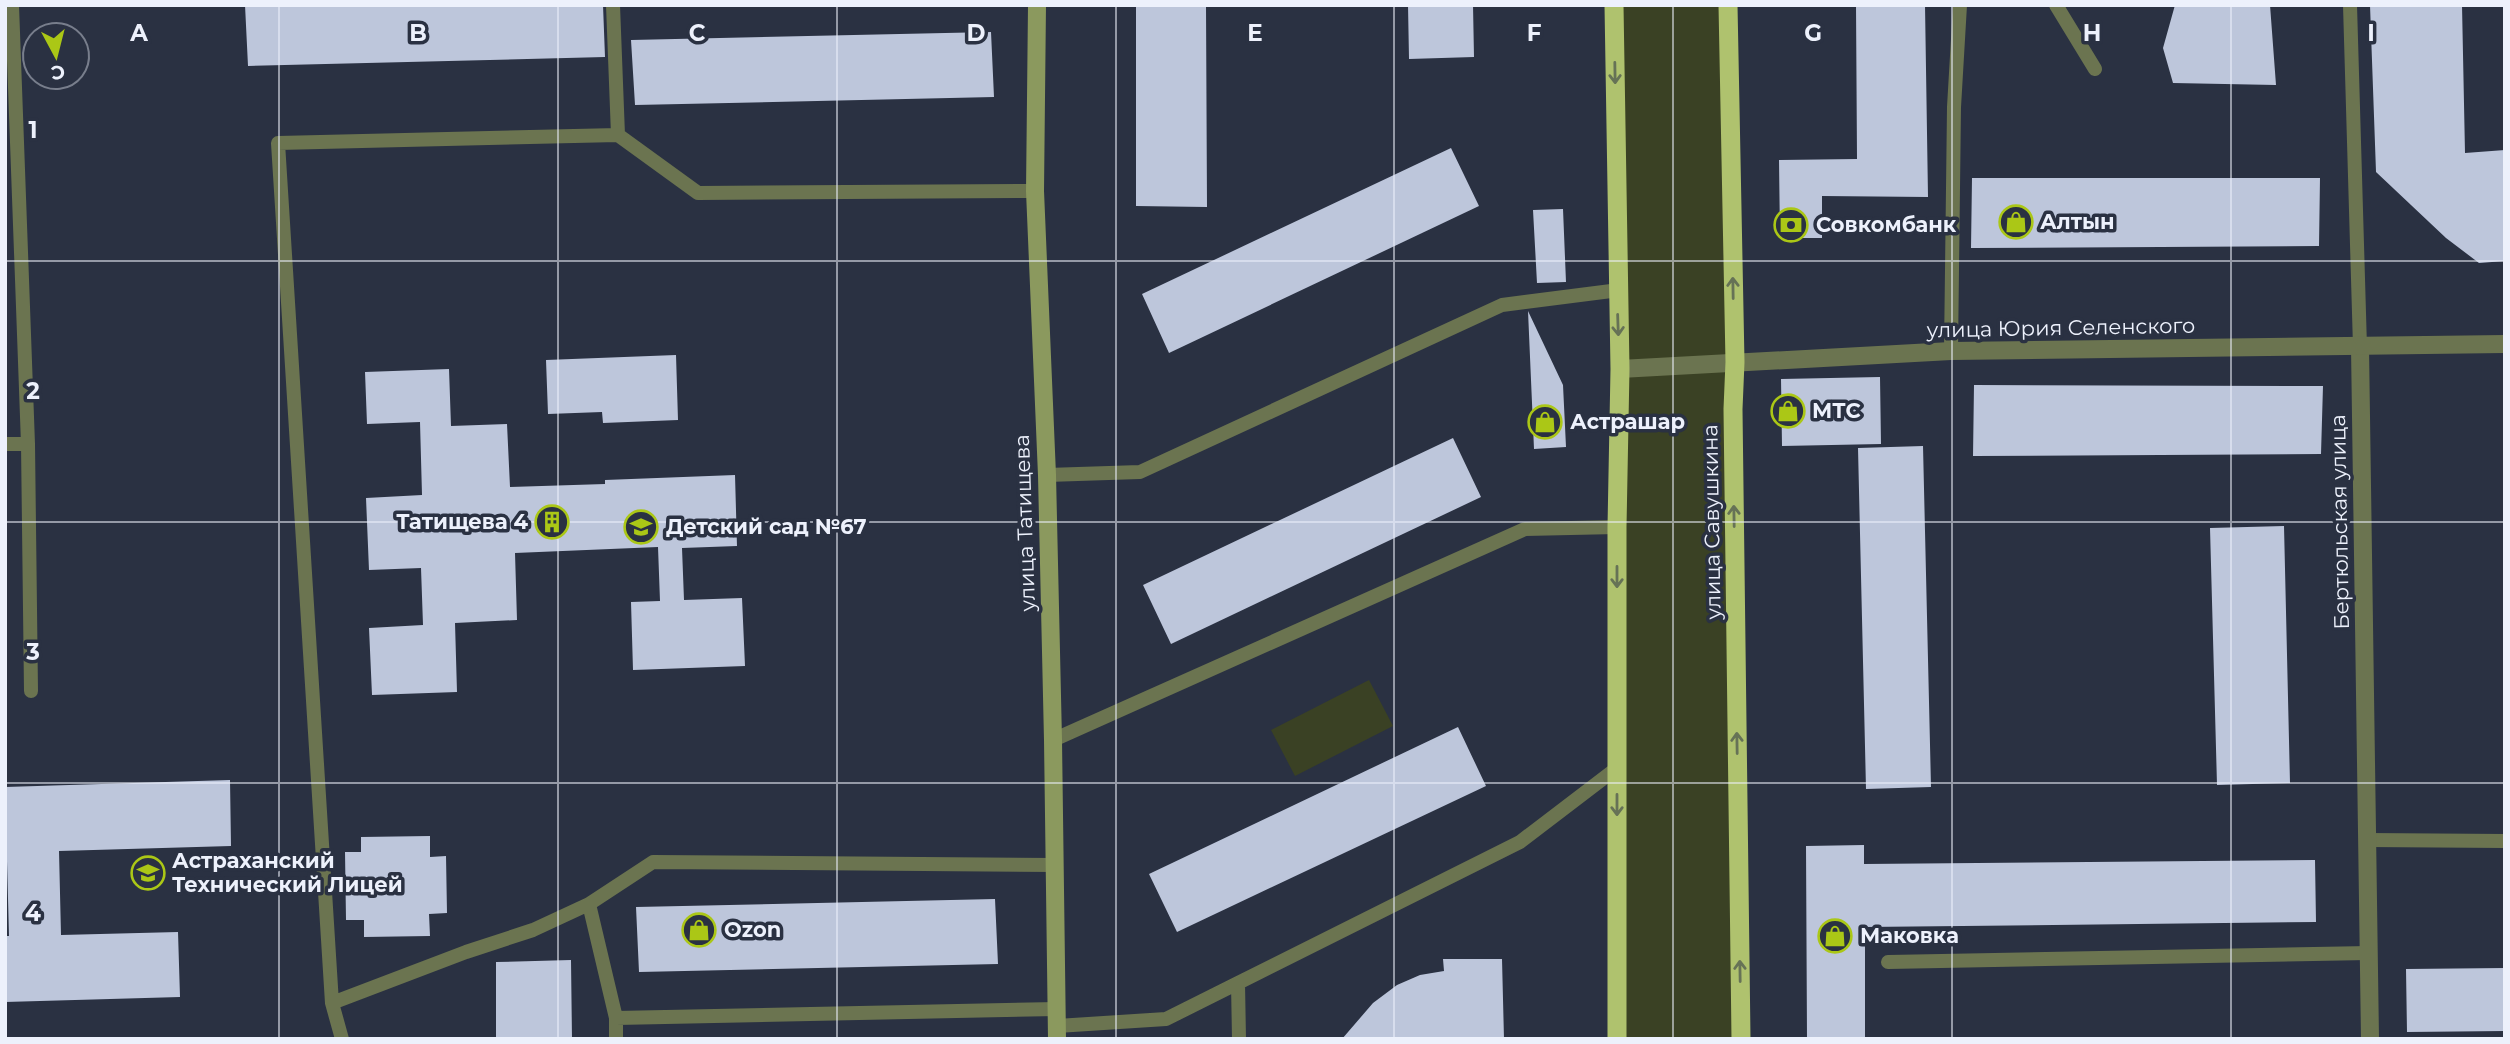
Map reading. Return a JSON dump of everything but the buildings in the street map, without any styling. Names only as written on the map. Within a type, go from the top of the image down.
[{"type":"highway","points":[[1614,5],[1619,290],[1616,527],[1617,1039]]},
{"type":"highway","name":"улица Савушкина","points":[[1728,5],[1735,362],[1733,410],[1741,1039]]},
{"type":"main road","name":"улица Татищева","points":[[1037,5],[1035,191],[1047,475],[1054,740],[1057,1025]]},
{"type":"street","name":"улица Юрия Селенского","points":[[1619,369],[1951,351],[2505,344]]},
{"type":"street","name":"Бертюльская улица","points":[[2360,346],[2370,1039]]},
{"type":"lane","points":[[12,5],[28,444],[31,691]]},
{"type":"lane","points":[[613,5],[618,135]]},
{"type":"lane","points":[[1951,351],[1954,107],[1960,5]]},
{"type":"lane","points":[[2056,5],[2095,69]]},
{"type":"lane","name":"Бертюльская улица","points":[[2350,5],[2360,346]]},
{"type":"lane","points":[[342,1039],[332,1003],[278,142],[618,135],[698,193],[1035,191]]},
{"type":"lane","points":[[1047,475],[1140,472],[1502,305],[1619,290]]},
{"type":"lane","points":[[5,444],[28,444]]},
{"type":"lane","points":[[1054,740],[1525,529],[1616,527]]},
{"type":"lane","points":[[616,1018],[1057,1025],[1166,1019],[1520,842],[1617,768]]},
{"type":"lane","points":[[2367,840],[2505,841]]},
{"type":"lane","points":[[332,1003],[466,952],[533,930],[589,904],[653,862],[1055,865]]},
{"type":"lane","points":[[589,904],[616,1018],[616,1039]]},
{"type":"lane","points":[[1888,962],[2369,953]]},
{"type":"lane","points":[[1238,983],[1240,1039]]},
{"type":"green space","points":[[1614,5],[1726,5],[1741,1039],[1617,1039]]},
{"type":"green space","points":[[1369,680],[1393,726],[1295,776],[1271,730]]},
{"type":"place","name":"Алтын","points":[[2016,222]]},
{"type":"place","name":"Совкомбанк","points":[[1791,225]]},
{"type":"place","name":"МТС","points":[[1788,411]]},
{"type":"place","name":"Астрашар","points":[[1545,422]]},
{"type":"place","name":"Татищева 4","points":[[552,522]]},
{"type":"place","name":"Детский сад №67","points":[[641,527]]},
{"type":"place","name":"Астраханский Технический Лицей","points":[[148,873]]},
{"type":"place","name":"Ozon","points":[[699,930]]},
{"type":"place","name":"Маковка","points":[[1835,936]]}]
